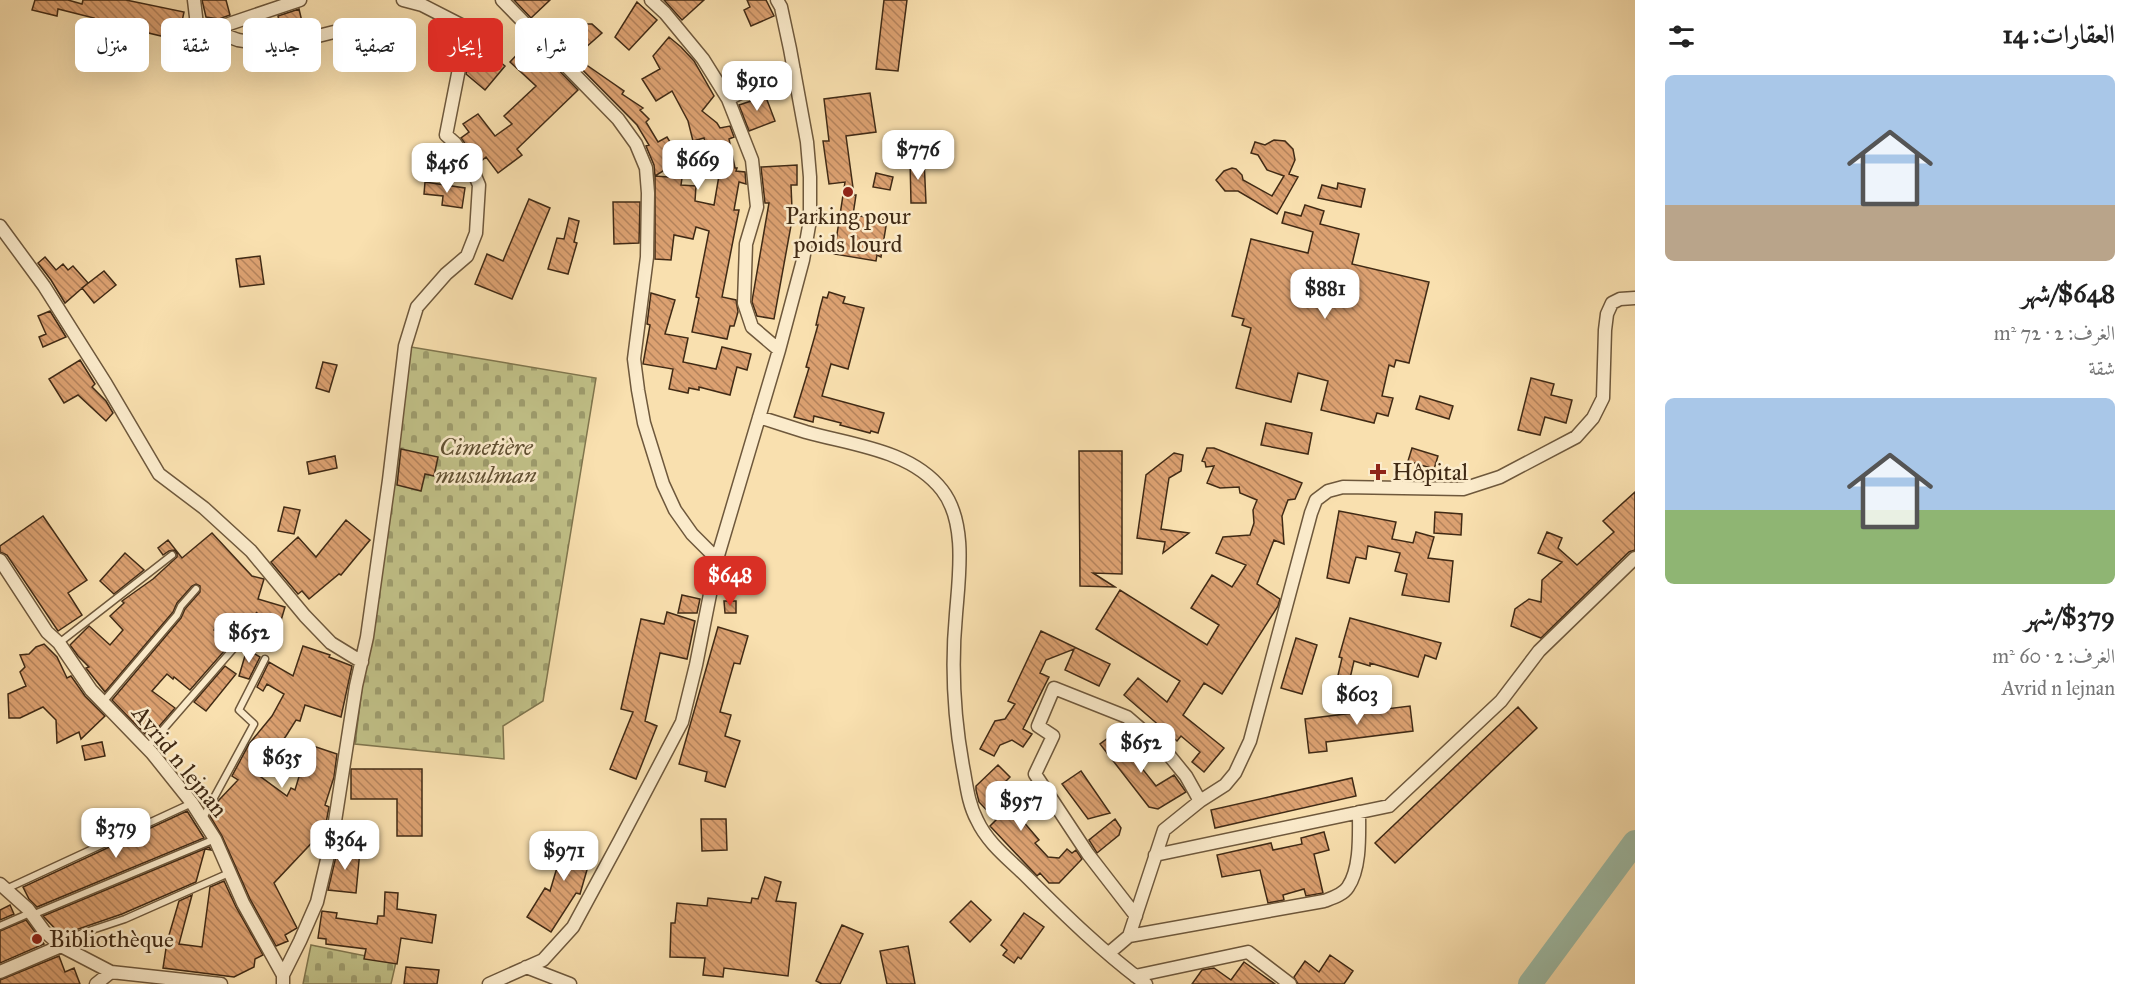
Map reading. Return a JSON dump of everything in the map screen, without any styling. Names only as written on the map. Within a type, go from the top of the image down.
[{"type":"street","points":[[194,0],[196,18]]},
{"type":"street","points":[[231,23],[300,0]]},
{"type":"street","points":[[283,979],[316,902],[333,834],[389,480],[405,346],[417,307],[446,274],[467,256],[476,233],[479,185],[470,164],[455,142],[446,135],[467,28],[422,4],[403,0]]},
{"type":"street","points":[[502,0],[618,119],[636,144],[646,168],[648,193],[646,257],[634,359],[638,390],[644,423],[663,484],[675,510],[692,534],[717,559]]},
{"type":"street","points":[[651,0],[665,13],[703,59],[728,99],[752,160],[757,207],[746,244],[744,303],[752,327],[779,350]]},
{"type":"street","points":[[489,984],[543,960],[573,927],[682,722],[717,559],[779,350],[803,260],[810,220],[807,142],[781,7],[777,0]]},
{"type":"street","points":[[231,37],[268,45],[333,32]]},
{"type":"street","points":[[728,99],[773,77],[794,70]]},
{"type":"street","points":[[0,226],[44,286],[159,474],[204,508],[251,551],[305,616],[331,643],[362,662]]},
{"type":"street","points":[[1129,936],[1164,830],[1200,801],[1226,785],[1235,773],[1250,741],[1316,500],[1328,491],[1343,487],[1463,489],[1500,477],[1576,437],[1593,418],[1603,398],[1607,314],[1612,303],[1635,298]]},
{"type":"street","points":[[759,417],[870,448],[924,473],[942,490],[954,512],[959,551],[954,642],[957,738],[971,805],[977,822],[988,839],[1058,908],[1146,984]]},
{"type":"street","points":[[1155,855],[1389,806],[1501,701],[1539,651],[1635,558]]},
{"type":"street","name":"Avrid n lejnan","points":[[0,560],[47,632],[59,643],[91,690],[147,748],[192,803],[215,838],[243,903],[283,979]]},
{"type":"street","points":[[1136,916],[1088,854],[1035,774],[1053,735],[1038,726],[1054,688],[1127,717],[1164,749],[1186,776],[1200,801]]},
{"type":"street","points":[[1109,953],[1129,936],[1324,901],[1338,896],[1348,887],[1359,856],[1359,812]]},
{"type":"street","points":[[2,887],[32,914],[44,931],[61,946],[111,972],[221,984]]},
{"type":"street","points":[[0,972],[61,946]]},
{"type":"street","points":[[1135,976],[1248,952],[1290,984]]},
{"type":"street","points":[[526,967],[570,984]]},
{"type":"street","points":[[96,984],[111,972]]},
{"type":"lane","points":[[59,643],[172,555]]},
{"type":"lane","points":[[102,702],[177,615],[181,606],[196,589]]},
{"type":"lane","points":[[147,748],[247,633]]},
{"type":"lane","points":[[202,818],[254,724],[239,710],[265,659]]},
{"type":"lane","points":[[2,887],[192,803]]},
{"type":"lane","points":[[0,926],[47,909],[215,838]]},
{"type":"lane","points":[[61,946],[65,939],[125,919],[229,873]]},
{"type":"green space","name":"Cimetière musulman","points":[[405,346],[596,378],[543,701],[503,726],[504,759],[355,744]]},
{"type":"green space","points":[[311,945],[396,962],[391,984],[303,984]]},
{"type":"building","points":[[35,0],[68,0],[82,4],[83,0],[126,0],[184,12],[183,18],[161,18],[161,36],[149,33],[149,18],[94,18],[58,9],[57,16],[32,10]]},
{"type":"building","points":[[202,0],[226,0],[230,15],[222,18],[206,17]]},
{"type":"building","points":[[514,0],[550,0],[531,18]]},
{"type":"building","points":[[664,0],[704,0],[682,20]]},
{"type":"building","points":[[747,0],[766,0],[774,16],[751,26],[744,10],[750,7]]},
{"type":"building","points":[[884,0],[907,0],[898,71],[876,69]]},
{"type":"building","points":[[637,2],[657,20],[629,50],[615,37]]},
{"type":"building","points":[[299,9],[301,18],[278,18],[278,16]]},
{"type":"building","points":[[588,24],[592,24],[602,33],[588,45]]},
{"type":"building","points":[[669,37],[694,61],[714,96],[702,111],[720,128],[730,126],[734,137],[729,139],[735,168],[737,168],[736,171],[745,172],[746,184],[739,182],[734,210],[739,210],[722,297],[736,300],[738,312],[734,326],[730,326],[727,339],[692,332],[699,298],[696,297],[709,231],[696,227],[693,239],[674,235],[671,260],[655,259],[655,176],[682,178],[681,185],[696,186],[695,201],[714,205],[721,164],[712,166],[704,138],[693,141],[688,121],[672,91],[656,101],[642,79],[660,69],[653,56]]},
{"type":"building","points":[[515,57],[515,67],[510,62]]},
{"type":"building","points":[[588,66],[624,91],[622,94],[643,108],[640,110],[649,119],[646,122],[658,142],[667,137],[681,160],[655,176],[654,165],[646,146],[649,145],[637,125],[585,72],[588,72]]},
{"type":"building","points":[[466,72],[500,72],[485,90]]},
{"type":"building","points":[[521,72],[560,72],[578,90],[517,149],[522,155],[498,173],[486,157],[479,163],[461,138],[469,132],[463,124],[478,114],[495,136],[512,124],[504,116],[536,86]]},
{"type":"building","points":[[764,92],[775,121],[749,131],[739,105],[754,100],[752,97]]},
{"type":"building","points":[[870,93],[876,132],[846,136],[854,195],[856,195],[853,215],[887,220],[881,257],[877,255],[876,261],[834,254],[845,182],[829,184],[823,141],[829,141],[824,99]]},
{"type":"building","points":[[1274,140],[1285,141],[1293,149],[1295,160],[1289,174],[1298,177],[1277,214],[1238,191],[1225,191],[1216,180],[1224,171],[1236,169],[1242,175],[1243,180],[1272,196],[1284,176],[1267,170],[1258,155],[1251,153],[1255,142],[1265,145]]},
{"type":"building","points":[[910,159],[924,159],[926,203],[911,203]]},
{"type":"building","points":[[797,165],[797,185],[791,185],[792,209],[794,209],[774,319],[757,316],[752,302],[769,203],[765,203],[761,167]]},
{"type":"building","points":[[876,173],[893,177],[890,190],[873,187]]},
{"type":"building","points":[[425,182],[465,188],[462,208],[442,205],[443,196],[424,194]]},
{"type":"building","points":[[1338,183],[1365,189],[1361,207],[1318,198],[1322,185],[1337,189]]},
{"type":"building","points":[[529,199],[550,208],[512,299],[475,284],[487,254],[503,261]]},
{"type":"building","points":[[613,202],[640,202],[639,243],[614,244]]},
{"type":"building","points":[[1305,205],[1324,211],[1320,224],[1359,234],[1352,264],[1429,282],[1409,363],[1396,360],[1394,367],[1389,365],[1382,396],[1393,398],[1388,416],[1377,413],[1374,423],[1321,410],[1328,381],[1298,373],[1291,402],[1236,388],[1251,328],[1242,325],[1244,319],[1232,316],[1251,239],[1308,253],[1313,232],[1282,223],[1285,212],[1301,216]]},
{"type":"building","points":[[569,218],[579,221],[574,242],[577,243],[568,274],[548,269],[557,238],[564,239]]},
{"type":"building","points":[[260,256],[264,284],[240,287],[236,259]]},
{"type":"building","points":[[45,257],[56,270],[63,264],[68,270],[73,266],[88,283],[65,303],[38,263]]},
{"type":"building","points":[[104,271],[116,285],[94,303],[82,288]]},
{"type":"building","points":[[829,292],[845,297],[843,303],[864,308],[848,369],[831,364],[822,396],[884,413],[878,433],[871,431],[870,433],[814,416],[813,422],[794,417],[809,368],[806,367],[823,297],[827,298]]},
{"type":"building","points":[[651,293],[675,300],[665,334],[688,338],[683,362],[716,369],[722,347],[751,354],[747,370],[737,367],[730,395],[699,387],[699,390],[689,388],[688,393],[669,389],[673,369],[643,364],[650,325],[647,324]]},
{"type":"building","points":[[50,311],[66,337],[43,347],[39,337],[46,334],[38,316]]},
{"type":"building","points":[[80,360],[95,384],[92,387],[106,401],[113,413],[106,421],[78,395],[64,403],[49,379]]},
{"type":"building","points":[[323,362],[337,365],[329,392],[316,388]]},
{"type":"building","points":[[1531,378],[1554,384],[1551,395],[1572,400],[1566,423],[1545,417],[1540,435],[1518,430]]},
{"type":"building","points":[[1420,396],[1453,406],[1449,419],[1416,409]]},
{"type":"building","points":[[1266,423],[1312,433],[1308,454],[1261,445]]},
{"type":"building","points":[[1207,448],[1214,448],[1302,483],[1295,499],[1288,500],[1282,516],[1284,544],[1274,540],[1257,584],[1280,599],[1278,606],[1222,694],[1204,683],[1183,715],[1224,748],[1204,772],[1192,762],[1200,752],[1181,736],[1177,741],[1124,695],[1138,678],[1167,702],[1180,681],[1096,629],[1120,590],[1207,645],[1219,625],[1191,608],[1212,575],[1232,587],[1246,565],[1216,553],[1223,537],[1250,535],[1254,523],[1253,510],[1257,500],[1240,493],[1239,487],[1220,488],[1207,483],[1214,466],[1206,467],[1205,462],[1202,461]]},
{"type":"building","points":[[1412,448],[1438,456],[1434,469],[1408,461]]},
{"type":"building","points":[[401,449],[438,457],[434,476],[425,474],[421,491],[397,485]]},
{"type":"building","points":[[1079,451],[1122,451],[1122,574],[1093,573],[1115,587],[1080,586]]},
{"type":"building","points":[[1174,453],[1183,455],[1181,471],[1169,478],[1161,529],[1189,533],[1163,553],[1165,542],[1137,538],[1146,475]]},
{"type":"building","points":[[335,456],[337,468],[309,474],[307,462]]},
{"type":"building","points":[[1635,492],[1635,550],[1629,552],[1541,638],[1511,626],[1515,609],[1529,599],[1541,602],[1542,580],[1562,562],[1538,553],[1547,532],[1562,538],[1558,548],[1577,565],[1614,532],[1603,521]]},
{"type":"building","points":[[284,507],[300,510],[294,534],[278,531]]},
{"type":"building","points":[[1339,511],[1396,522],[1392,539],[1413,543],[1416,532],[1434,537],[1428,558],[1453,561],[1449,602],[1402,595],[1407,574],[1395,571],[1400,553],[1368,546],[1366,559],[1356,557],[1349,583],[1327,578]]},
{"type":"building","points":[[1435,512],[1462,514],[1461,535],[1434,533]]},
{"type":"building","points":[[43,516],[87,580],[68,593],[82,615],[58,631],[7,555],[0,552],[0,546]]},
{"type":"building","points":[[346,520],[370,540],[341,575],[339,574],[309,599],[302,591],[298,594],[271,562],[298,537],[316,557]]},
{"type":"building","points":[[212,533],[252,576],[264,579],[258,599],[285,607],[274,644],[250,637],[257,612],[239,634],[216,627],[214,630],[233,641],[190,690],[167,674],[152,691],[175,708],[155,731],[151,725],[145,734],[112,700],[181,618],[185,609],[200,592],[200,586],[196,584],[192,586],[177,603],[173,612],[105,692],[86,668],[89,667],[70,645],[89,626],[110,645],[123,630],[110,616],[124,603],[122,601],[153,579],[177,557],[174,550],[163,555],[158,548],[168,540],[182,558]]},
{"type":"building","points":[[125,553],[144,570],[114,594],[100,581]]},
{"type":"building","points":[[682,595],[700,599],[697,613],[678,613]]},
{"type":"building","points":[[724,601],[736,601],[736,613],[725,613]]},
{"type":"building","points":[[667,612],[695,621],[687,659],[660,653],[645,721],[657,726],[636,779],[610,769],[633,712],[621,709],[641,619],[664,624]]},
{"type":"building","points":[[1350,618],[1441,643],[1436,659],[1425,655],[1418,677],[1370,663],[1370,666],[1354,661],[1348,687],[1336,684],[1342,658],[1339,657]]},
{"type":"building","points":[[718,627],[748,636],[740,664],[734,663],[720,712],[731,715],[725,736],[740,741],[725,787],[705,781],[707,772],[679,764]]},
{"type":"building","points":[[1041,631],[1110,664],[1099,686],[1065,670],[1074,649],[1046,660],[1040,673],[1049,677],[1023,729],[1032,734],[1023,747],[1012,740],[1000,745],[994,756],[980,749],[995,721],[1005,719],[1015,704],[1008,701]]},
{"type":"building","points":[[1296,638],[1317,645],[1302,694],[1281,688]]},
{"type":"building","points":[[44,644],[57,657],[67,678],[71,676],[85,696],[105,716],[81,739],[79,732],[57,743],[56,720],[43,707],[20,718],[9,718],[8,694],[26,686],[20,672],[25,667],[20,655],[29,654],[36,647]]},
{"type":"building","points":[[303,646],[330,655],[329,657],[352,666],[341,717],[305,705],[300,721],[296,720],[257,774],[287,796],[291,788],[295,790],[301,770],[305,771],[313,746],[337,754],[334,777],[325,805],[329,807],[326,823],[321,833],[274,883],[297,928],[285,935],[288,941],[276,946],[250,899],[222,836],[210,816],[219,800],[238,780],[232,776],[249,744],[272,716],[284,694],[267,684],[263,691],[257,687],[269,662],[293,676]]},
{"type":"building","points":[[247,649],[260,657],[249,679],[239,676]]},
{"type":"building","points":[[225,666],[236,674],[206,711],[194,702]]},
{"type":"building","points":[[1410,706],[1413,731],[1326,742],[1327,751],[1309,753],[1305,719]]},
{"type":"building","points":[[1518,707],[1537,728],[1395,863],[1375,843]]},
{"type":"building","points":[[1116,732],[1123,742],[1126,739],[1144,763],[1140,766],[1156,786],[1174,775],[1186,792],[1158,809],[1149,807],[1100,744]]},
{"type":"building","points":[[102,742],[105,756],[85,760],[82,746]]},
{"type":"building","points":[[998,765],[1010,777],[1000,787],[999,797],[1039,840],[1035,843],[1048,857],[1059,858],[1067,849],[1072,853],[1076,850],[1082,859],[1059,883],[1049,883],[1040,873],[1037,876],[990,826],[996,820],[979,802],[976,786]]},
{"type":"building","points":[[351,769],[422,769],[422,836],[397,836],[397,799],[351,799]]},
{"type":"building","points":[[1081,771],[1110,813],[1088,819],[1062,784]]},
{"type":"building","points":[[1352,778],[1356,796],[1215,828],[1211,810]]},
{"type":"building","points":[[187,811],[204,838],[37,907],[29,899],[23,887]]},
{"type":"building","points":[[701,819],[726,819],[727,850],[702,851]]},
{"type":"building","points":[[1115,819],[1121,828],[1119,835],[1097,853],[1089,840]]},
{"type":"building","points":[[1324,832],[1329,850],[1314,854],[1323,893],[1306,896],[1304,889],[1283,895],[1284,900],[1268,903],[1260,870],[1222,877],[1217,855],[1271,843],[1273,850],[1302,844],[1301,838]]},
{"type":"building","points":[[567,834],[595,842],[580,894],[576,893],[551,932],[527,917],[545,888],[550,891]]},
{"type":"building","points":[[209,847],[211,850],[205,849],[196,882],[122,914],[61,935],[43,916]]},
{"type":"building","points":[[338,848],[360,850],[356,893],[328,890]]},
{"type":"building","points":[[765,877],[781,882],[776,901],[796,903],[788,976],[724,968],[723,977],[703,975],[705,958],[670,957],[671,923],[675,923],[677,903],[707,906],[708,898],[751,903],[752,898],[758,899]]},
{"type":"building","points":[[224,881],[263,955],[255,959],[254,967],[234,977],[163,968],[167,942],[179,901],[192,895],[179,944],[202,947],[210,887]]},
{"type":"building","points":[[385,892],[398,893],[397,909],[436,915],[432,943],[401,938],[397,964],[364,959],[366,949],[326,944],[326,939],[318,938],[322,911],[337,913],[336,918],[377,924],[378,916],[384,916]]},
{"type":"building","points":[[971,901],[991,920],[970,942],[950,922]]},
{"type":"building","points":[[10,905],[14,914],[0,920],[0,910]]},
{"type":"building","points":[[1024,913],[1044,927],[1021,959],[1018,957],[1014,963],[1003,955],[1007,950],[1001,945]]},
{"type":"building","points":[[26,920],[44,944],[0,963],[0,931]]},
{"type":"building","points":[[842,925],[863,934],[840,984],[822,984],[816,981]]},
{"type":"building","points":[[908,946],[915,984],[887,984],[880,951]]},
{"type":"building","points":[[1330,955],[1353,971],[1344,984],[1298,984],[1294,977],[1305,961],[1319,972]]},
{"type":"building","points":[[59,956],[65,972],[74,968],[80,984],[0,984],[0,980]]},
{"type":"building","points":[[1244,962],[1275,984],[1192,984],[1202,970],[1214,968],[1231,980]]},
{"type":"building","points":[[406,967],[439,970],[437,984],[404,984]]},
{"type":"waterway","points":[[1530,984],[1635,842]]},
{"type":"place","name":"Parking pour poids lourd","points":[[848,192]]},
{"type":"place","name":"Hôpital","points":[[1378,472]]},
{"type":"place","name":"Bibliothèque","points":[[37,939]]}]
